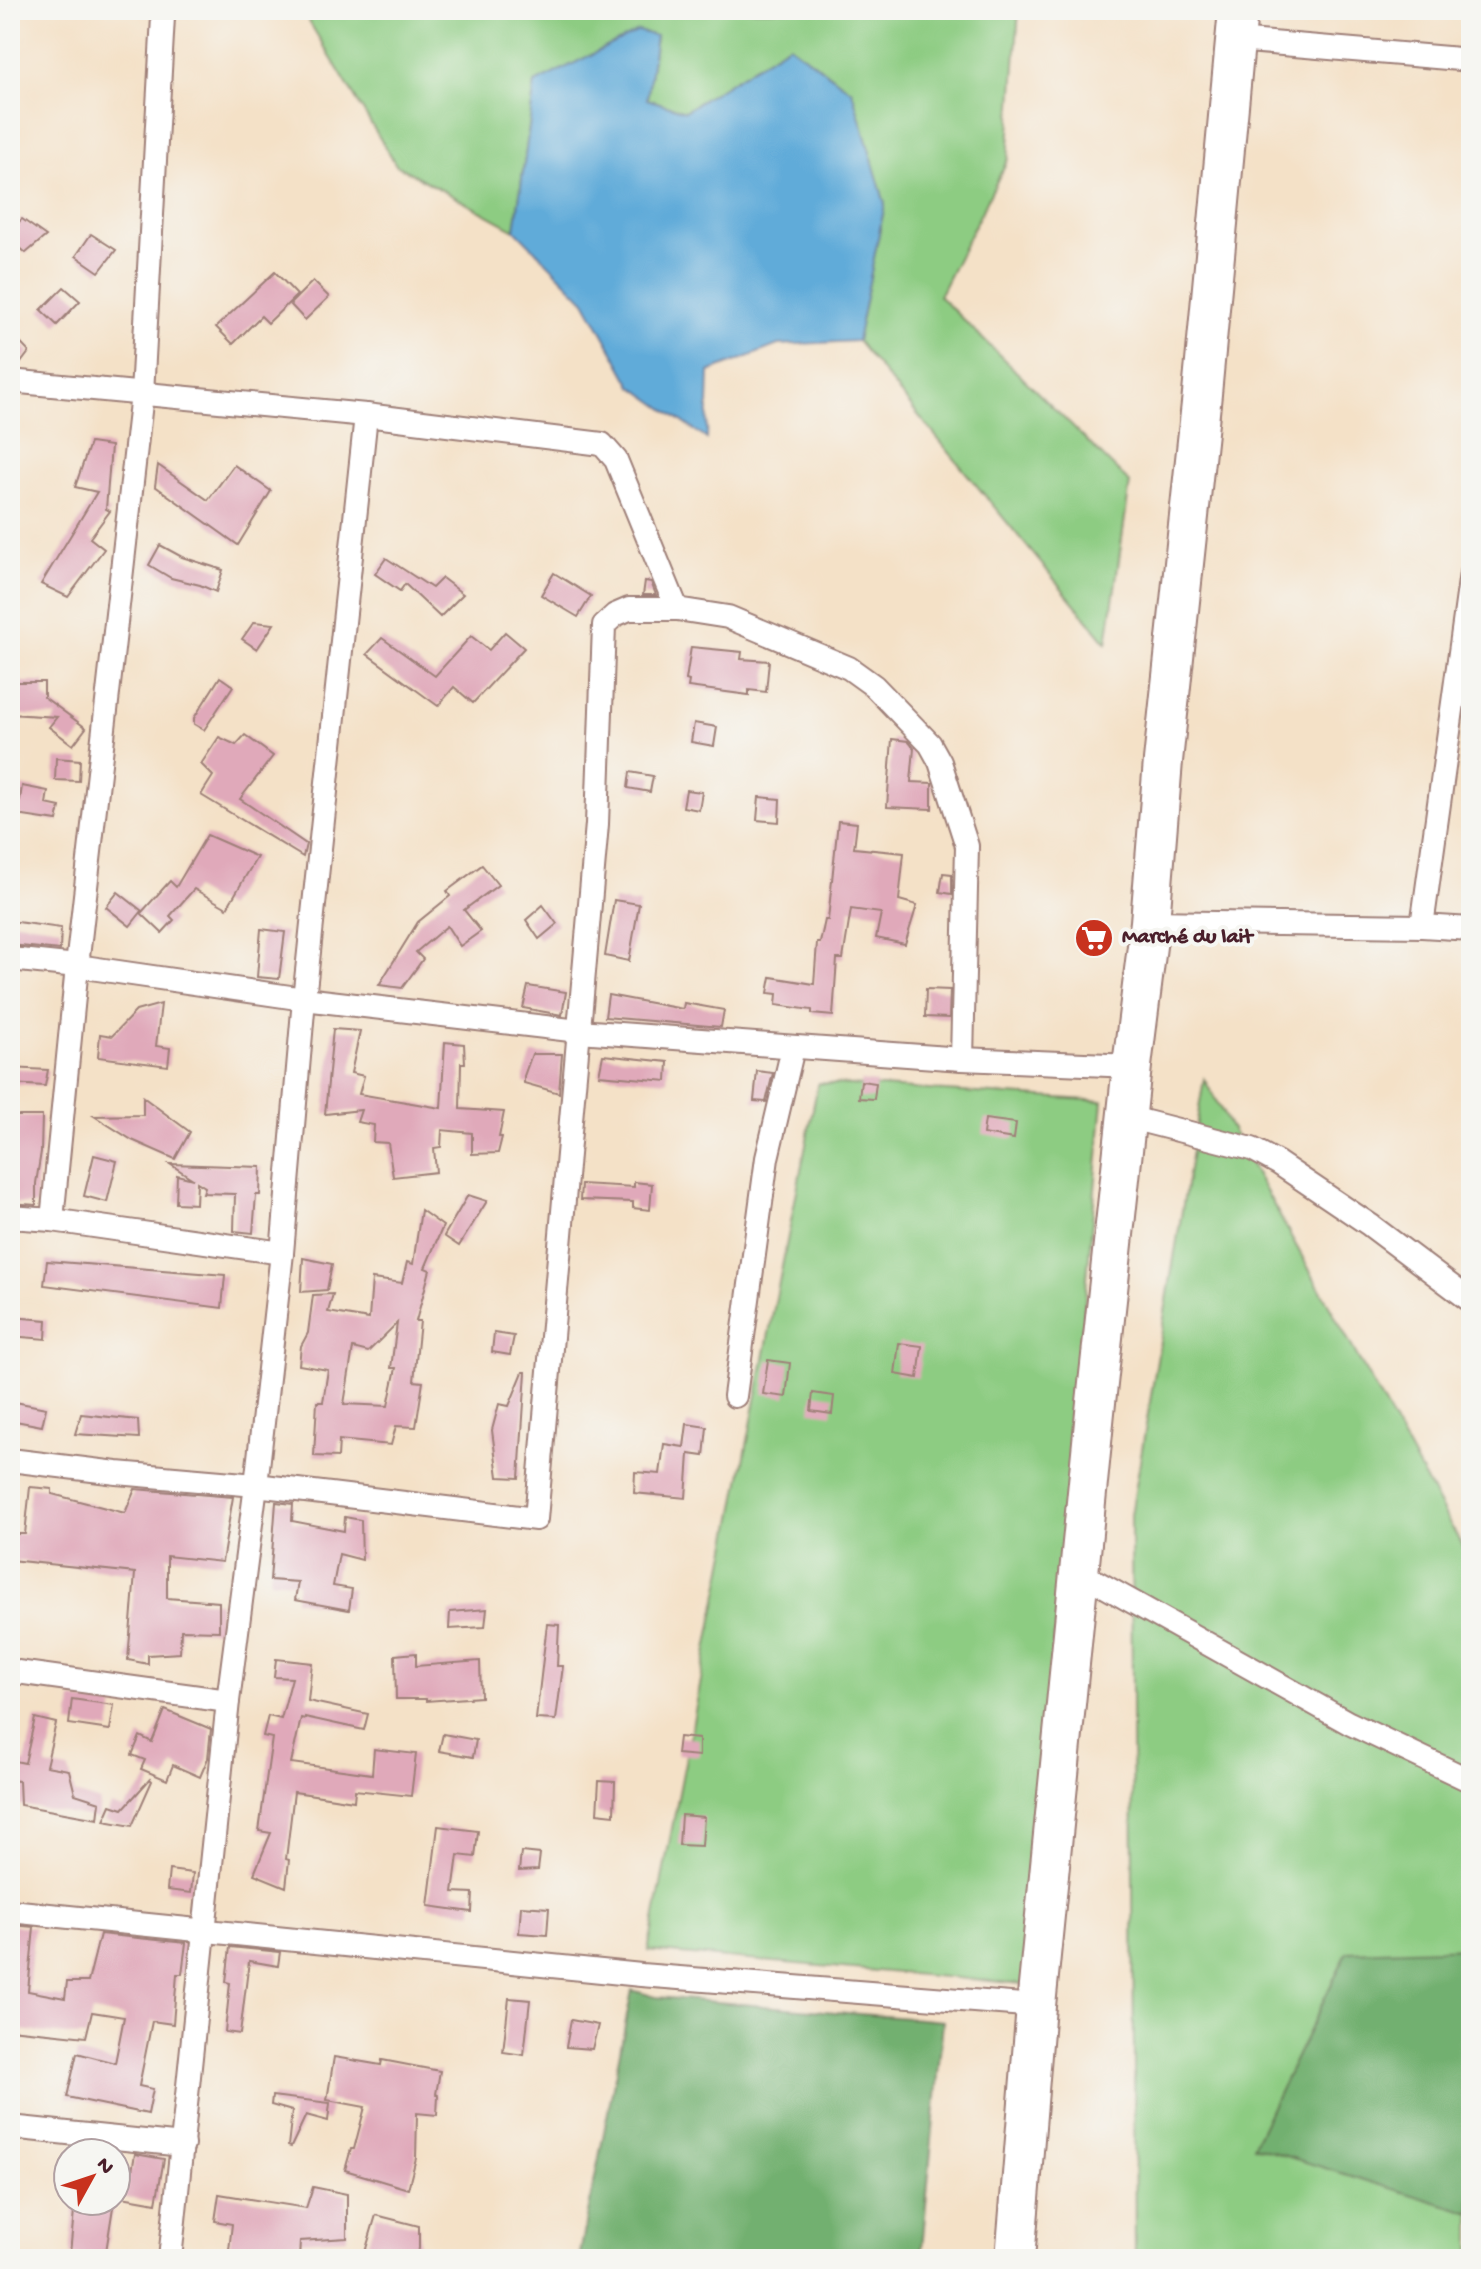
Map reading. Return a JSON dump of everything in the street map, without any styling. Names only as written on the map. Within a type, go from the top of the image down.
[{"type":"highway","points":[[1015,2259],[1036,2006],[1079,1572],[1150,922],[1163,761],[1237,25]]},
{"type":"street","points":[[52,1220],[77,966],[142,394],[163,17]]},
{"type":"street","points":[[1237,25],[1471,60]]},
{"type":"street","points":[[10,381],[366,415],[602,444],[616,460],[677,609]]},
{"type":"street","points":[[170,2259],[228,1701],[282,1253],[304,999],[366,415]]},
{"type":"street","points":[[1422,926],[1471,573]]},
{"type":"street","points":[[10,1460],[256,1485],[536,1519],[597,824],[604,625],[615,615],[629,609],[677,609],[728,617],[849,668],[874,686],[930,744],[940,762],[967,846],[962,1059]]},
{"type":"street","points":[[1150,922],[1471,929]]},
{"type":"street","points":[[10,959],[304,999],[579,1031],[962,1059],[1132,1066]]},
{"type":"street","points":[[735,1396],[767,1158],[793,1048]]},
{"type":"street","points":[[1127,1117],[1252,1149],[1370,1225],[1471,1301]]},
{"type":"street","points":[[10,1217],[52,1220],[282,1253]]},
{"type":"street","points":[[1079,1572],[1349,1723],[1471,1781]]},
{"type":"street","points":[[10,1671],[228,1701]]},
{"type":"street","points":[[10,1911],[641,1975],[1036,2006]]},
{"type":"street","points":[[10,2127],[183,2145]]},
{"type":"green space","points":[[302,10],[1019,10],[1008,159],[939,296],[1130,483],[1107,643],[857,341],[885,204],[852,91],[789,45],[685,111],[647,99],[656,37],[535,83],[515,230],[396,165]]},
{"type":"green space","points":[[1204,1079],[1471,1562],[1471,2259],[1135,2259],[1131,1515]]},
{"type":"green space","points":[[818,1083],[1103,1101],[1023,1984],[648,1951]]},
{"type":"green space","points":[[1471,1948],[1471,2213],[1253,2146],[1347,1952]]},
{"type":"green space","points":[[632,1990],[656,1997],[943,2021],[921,2259],[579,2259]]},
{"type":"water","points":[[638,31],[656,36],[647,99],[685,111],[789,45],[852,91],[885,204],[857,341],[778,345],[709,372],[707,439],[632,386],[585,301],[515,230],[535,83]]},
{"type":"building","points":[[22,219],[46,236],[26,253],[10,239],[10,230]]},
{"type":"building","points":[[91,234],[116,250],[99,272],[76,256]]},
{"type":"building","points":[[275,272],[297,295],[268,323],[261,316],[233,344],[216,327]]},
{"type":"building","points":[[313,281],[329,297],[305,320],[290,304]]},
{"type":"building","points":[[64,287],[80,301],[57,325],[41,310]]},
{"type":"building","points":[[10,332],[29,352],[17,368],[10,367]]},
{"type":"building","points":[[90,443],[111,446],[106,509],[110,511],[90,538],[104,549],[68,597],[41,584],[97,492],[75,487]]},
{"type":"building","points":[[158,465],[208,500],[234,465],[271,491],[238,545],[155,486]]},
{"type":"building","points":[[160,545],[182,557],[223,570],[216,592],[171,578],[149,565]]},
{"type":"building","points":[[386,558],[432,588],[442,578],[463,594],[440,617],[405,584],[400,591],[375,574]]},
{"type":"building","points":[[554,573],[591,596],[578,617],[541,595]]},
{"type":"building","points":[[645,581],[651,582],[656,595],[643,595]]},
{"type":"building","points":[[254,622],[274,624],[257,649],[242,639]]},
{"type":"building","points":[[505,632],[524,648],[473,703],[454,687],[438,706],[367,654],[382,638],[435,676],[471,636],[489,650]]},
{"type":"building","points":[[691,647],[742,652],[741,659],[769,661],[766,692],[749,690],[749,695],[688,687],[689,681],[686,680]]},
{"type":"building","points":[[220,677],[233,686],[204,730],[194,724],[194,718]]},
{"type":"building","points":[[10,682],[44,682],[44,697],[86,728],[73,745],[49,727],[57,717],[10,714]]},
{"type":"building","points":[[694,723],[717,727],[714,746],[691,742]]},
{"type":"building","points":[[245,735],[273,756],[240,799],[306,844],[303,857],[201,795],[213,776],[201,764],[219,737],[236,745]]},
{"type":"building","points":[[892,739],[908,741],[914,748],[911,782],[932,783],[932,809],[887,807]]},
{"type":"building","points":[[56,758],[80,760],[79,781],[55,780]]},
{"type":"building","points":[[630,772],[653,776],[650,792],[628,788]]},
{"type":"building","points":[[22,786],[48,791],[46,804],[60,807],[57,821],[10,814],[10,799],[20,800]]},
{"type":"building","points":[[686,790],[702,792],[699,810],[683,807]]},
{"type":"building","points":[[759,797],[780,799],[779,822],[757,820]]},
{"type":"building","points":[[838,821],[857,823],[854,848],[904,853],[899,900],[917,905],[905,944],[876,938],[881,913],[851,909],[843,959],[837,959],[833,1016],[776,1005],[777,994],[768,993],[771,977],[814,984],[817,943],[820,943],[825,920],[828,920]]},
{"type":"building","points":[[207,835],[257,857],[227,908],[194,889],[170,916],[174,920],[162,933],[141,913],[170,881],[176,887]]},
{"type":"building","points":[[482,865],[498,885],[464,910],[481,931],[460,946],[447,926],[416,952],[423,959],[402,988],[379,985],[418,922],[450,896],[447,891]]},
{"type":"building","points":[[943,873],[952,874],[952,894],[940,892]]},
{"type":"building","points":[[118,892],[142,911],[130,926],[106,907]]},
{"type":"building","points":[[614,900],[639,904],[629,961],[605,956]]},
{"type":"building","points":[[543,905],[557,924],[539,939],[526,920]]},
{"type":"building","points":[[10,921],[61,928],[60,950],[10,945]]},
{"type":"building","points":[[261,929],[285,932],[279,979],[257,977]]},
{"type":"building","points":[[528,986],[566,992],[562,1015],[523,1008]]},
{"type":"building","points":[[926,989],[950,990],[949,1018],[925,1017]]},
{"type":"building","points":[[608,995],[683,1009],[684,1003],[724,1010],[721,1027],[605,1017]]},
{"type":"building","points":[[161,1004],[156,1046],[170,1048],[168,1066],[98,1057],[100,1034],[112,1036],[136,1011]]},
{"type":"building","points":[[333,1029],[360,1031],[351,1073],[364,1076],[359,1094],[441,1108],[445,1042],[464,1044],[460,1109],[504,1112],[498,1153],[472,1154],[472,1133],[442,1130],[441,1147],[434,1148],[436,1172],[393,1177],[388,1143],[373,1142],[374,1125],[357,1122],[361,1110],[325,1114]]},
{"type":"building","points":[[532,1054],[562,1054],[559,1093],[524,1083]]},
{"type":"building","points":[[603,1055],[668,1062],[667,1081],[599,1075]]},
{"type":"building","points":[[10,1068],[48,1070],[45,1086],[10,1084]]},
{"type":"building","points":[[757,1071],[773,1073],[766,1102],[754,1101]]},
{"type":"building","points":[[861,1081],[876,1083],[874,1099],[859,1098]]},
{"type":"building","points":[[143,1097],[190,1132],[175,1159],[132,1140],[94,1116],[143,1115]]},
{"type":"building","points":[[10,1116],[42,1116],[36,1205],[10,1203]]},
{"type":"building","points":[[985,1119],[1016,1123],[1014,1139],[983,1134]]},
{"type":"building","points":[[94,1155],[117,1161],[107,1202],[84,1196]]},
{"type":"building","points":[[170,1164],[261,1167],[253,1233],[234,1231],[235,1194],[203,1193],[205,1187],[197,1182],[196,1204],[176,1203],[177,1175],[193,1179]]},
{"type":"building","points":[[634,1182],[652,1184],[650,1210],[633,1208],[633,1202],[580,1200],[581,1184],[634,1187]]},
{"type":"building","points":[[468,1195],[487,1201],[459,1246],[444,1236]]},
{"type":"building","points":[[421,1210],[443,1226],[425,1268],[430,1270],[416,1321],[420,1321],[414,1381],[423,1382],[416,1427],[396,1426],[391,1445],[339,1440],[338,1457],[314,1456],[317,1402],[323,1402],[328,1370],[299,1365],[301,1346],[308,1333],[313,1295],[333,1294],[328,1312],[369,1319],[372,1279],[402,1283],[407,1262],[413,1264]],"holes":[[[397,1323],[391,1368],[396,1368],[388,1406],[344,1404],[353,1348],[368,1352]]]},
{"type":"building","points":[[303,1258],[332,1264],[327,1290],[301,1292]]},
{"type":"building","points":[[47,1261],[225,1275],[222,1308],[44,1285]]},
{"type":"building","points":[[11,1317],[47,1320],[46,1339],[10,1336]]},
{"type":"building","points":[[494,1333],[514,1336],[510,1355],[492,1352]]},
{"type":"building","points":[[899,1343],[922,1346],[918,1378],[895,1374]]},
{"type":"building","points":[[768,1360],[790,1363],[786,1397],[763,1394]]},
{"type":"building","points":[[523,1372],[526,1372],[519,1478],[498,1477],[492,1430],[499,1404],[509,1406]]},
{"type":"building","points":[[813,1393],[834,1396],[832,1414],[811,1411]]},
{"type":"building","points":[[10,1401],[46,1408],[42,1426],[10,1420]]},
{"type":"building","points":[[81,1414],[138,1420],[139,1438],[75,1434]]},
{"type":"building","points":[[687,1424],[707,1427],[704,1456],[689,1454],[686,1498],[634,1493],[635,1472],[660,1474],[664,1444],[684,1447]]},
{"type":"building","points":[[30,1487],[52,1489],[52,1494],[125,1513],[135,1489],[233,1497],[222,1562],[167,1556],[167,1598],[219,1602],[219,1631],[181,1630],[180,1653],[148,1655],[148,1664],[128,1660],[135,1573],[10,1560],[10,1534],[25,1534]]},
{"type":"building","points":[[276,1502],[293,1504],[292,1521],[344,1531],[345,1517],[361,1520],[362,1560],[339,1554],[333,1586],[352,1589],[349,1610],[295,1600],[298,1582],[270,1580]]},
{"type":"building","points":[[487,1609],[485,1627],[449,1629],[450,1612]]},
{"type":"building","points":[[547,1624],[559,1625],[557,1666],[563,1666],[556,1720],[536,1719]]},
{"type":"building","points":[[416,1653],[416,1666],[480,1661],[481,1697],[426,1701],[396,1699],[395,1655]]},
{"type":"building","points":[[276,1659],[312,1663],[308,1701],[368,1714],[364,1730],[301,1718],[291,1763],[372,1774],[374,1749],[416,1754],[411,1796],[355,1790],[354,1801],[294,1792],[286,1887],[254,1874],[271,1833],[259,1831],[272,1738],[263,1736],[268,1716],[281,1719],[292,1678],[274,1677]]},
{"type":"building","points":[[72,1699],[114,1705],[110,1730],[69,1724]]},
{"type":"building","points":[[165,1710],[211,1729],[208,1758],[200,1777],[173,1765],[167,1780],[141,1769],[145,1760],[132,1755],[140,1736],[152,1742]]},
{"type":"building","points":[[35,1718],[56,1723],[46,1766],[69,1770],[75,1794],[100,1802],[98,1819],[20,1805],[19,1781],[10,1780],[10,1760],[25,1763]]},
{"type":"building","points":[[443,1734],[476,1740],[473,1757],[439,1751]]},
{"type":"building","points":[[679,1737],[699,1739],[699,1756],[677,1754]]},
{"type":"building","points":[[150,1779],[152,1781],[132,1826],[104,1821],[111,1805],[123,1809]]},
{"type":"building","points":[[599,1781],[615,1782],[614,1815],[597,1813]]},
{"type":"building","points":[[681,1815],[704,1817],[702,1846],[679,1845]]},
{"type":"building","points":[[438,1826],[478,1831],[475,1857],[458,1855],[453,1892],[473,1893],[472,1912],[428,1906]]},
{"type":"building","points":[[521,1852],[540,1854],[538,1870],[519,1871]]},
{"type":"building","points":[[169,1870],[193,1873],[191,1893],[167,1890]]},
{"type":"building","points":[[521,1906],[549,1908],[547,1935],[519,1933]]},
{"type":"building","points":[[11,1925],[34,1927],[28,1991],[65,1998],[67,1982],[88,1982],[100,1934],[186,1943],[182,1974],[177,1974],[173,2024],[152,2021],[139,2086],[153,2089],[148,2114],[67,2097],[77,2053],[115,2063],[124,2017],[92,2012],[86,2037],[10,2029]]},
{"type":"building","points":[[230,1947],[280,1952],[278,1966],[249,1961],[240,2034],[225,2032]]},
{"type":"building","points":[[509,1998],[530,2000],[524,2055],[503,2052]]},
{"type":"building","points":[[571,2020],[598,2025],[592,2049],[566,2047]]},
{"type":"building","points":[[334,2057],[381,2065],[382,2060],[440,2071],[436,2094],[437,2115],[417,2113],[416,2158],[408,2189],[345,2170],[365,2107],[327,2100]]},
{"type":"building","points":[[272,2096],[330,2103],[328,2121],[306,2115],[291,2147],[288,2146],[292,2111],[271,2105]]},
{"type":"building","points":[[135,2154],[164,2159],[156,2203],[132,2199]]},
{"type":"building","points":[[313,2187],[347,2194],[347,2238],[300,2241],[299,2259],[228,2259],[232,2224],[215,2221],[219,2194],[306,2208]]},
{"type":"building","points":[[376,2215],[419,2226],[417,2259],[363,2259]]},
{"type":"building","points":[[73,2217],[111,2217],[105,2258],[70,2254]]},
{"type":"place","name":"Marché du lait","points":[[1094,938]]}]
